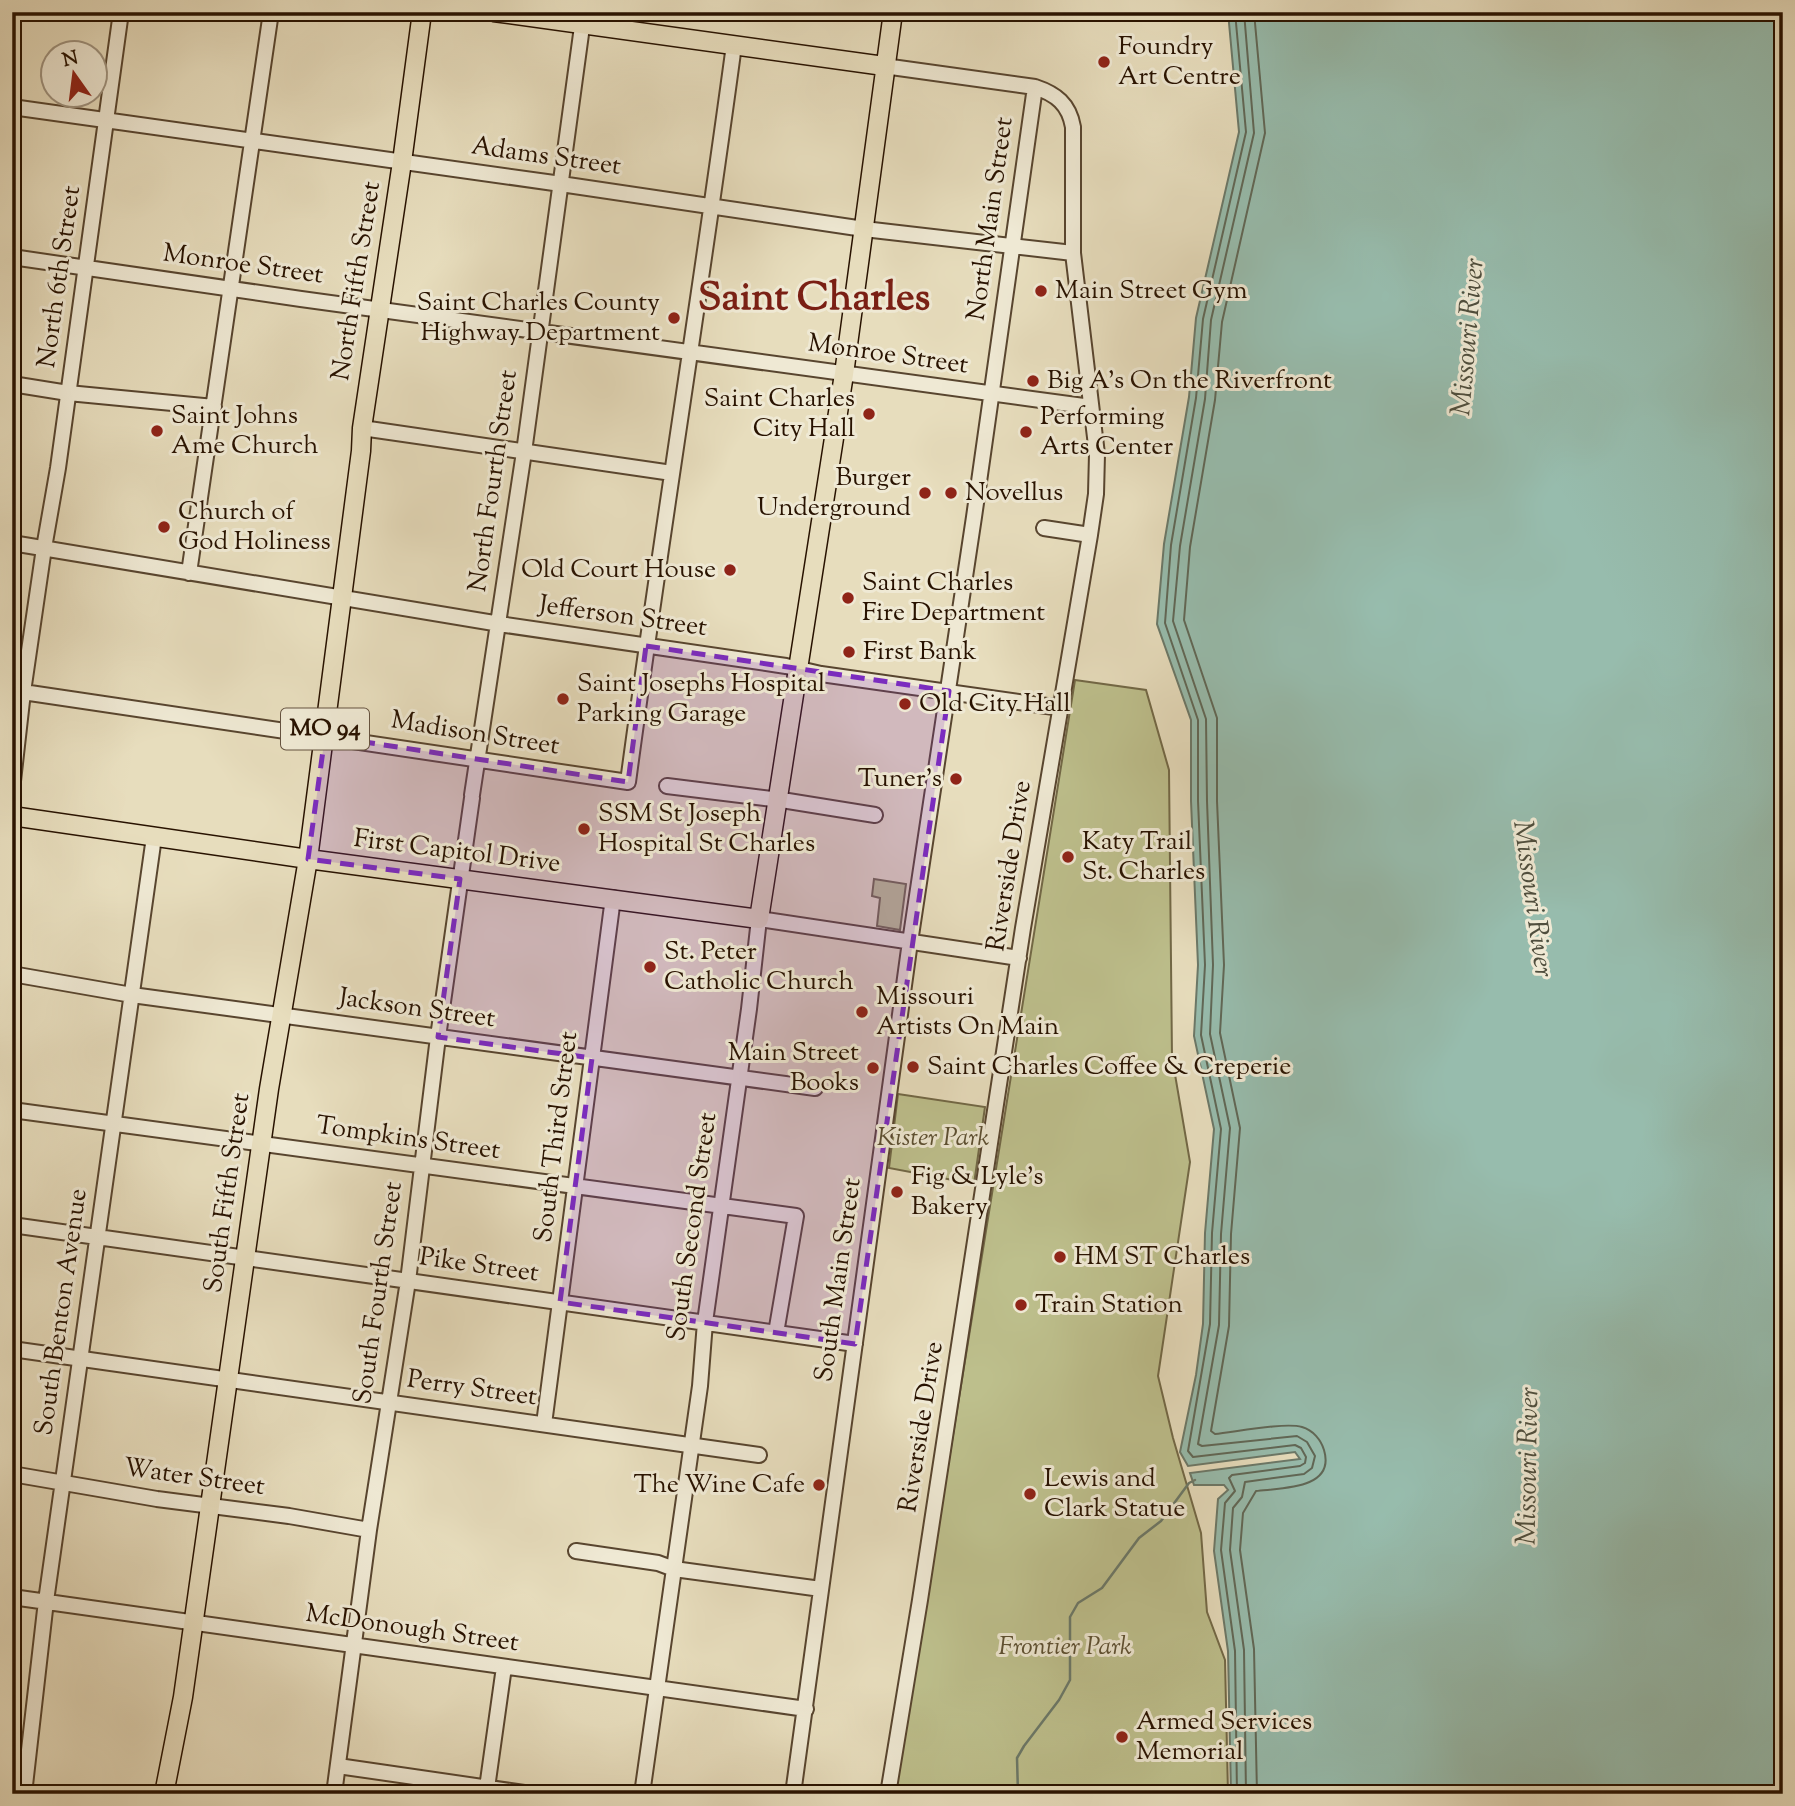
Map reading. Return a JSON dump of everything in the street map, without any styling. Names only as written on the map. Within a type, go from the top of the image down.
[{"type":"main road","name":"North Fifth Street","points":[[341,598],[362,428],[422,12]]},
{"type":"main road","points":[[494,12],[583,18],[734,45],[884,66]]},
{"type":"main road","name":"South Second Street","points":[[759,919],[844,374],[892,12]]},
{"type":"main road","name":"South Fifth Street","points":[[164,1794],[183,1697],[261,1144],[308,859],[341,598]]},
{"type":"main road","name":"First Capitol Drive","points":[[12,816],[308,859],[759,919]]},
{"type":"street","name":"North 6th Street","points":[[12,790],[23,692],[121,12]]},
{"type":"street","points":[[189,573],[271,12]]},
{"type":"street","name":"North Fourth Street","points":[[498,624],[583,18]]},
{"type":"street","points":[[646,646],[734,45]]},
{"type":"street","points":[[884,66],[1035,87]]},
{"type":"street","name":"North Main Street","points":[[948,691],[1035,87]]},
{"type":"street","name":"Riverside Drive","points":[[889,1788],[1019,958],[1090,535],[1097,472],[1073,253],[1071,117],[1060,100],[1035,87]]},
{"type":"street","name":"Adams Street","points":[[12,107],[560,183],[864,229],[1073,253]]},
{"type":"street","name":"Monroe Street","points":[[12,257],[1091,407]]},
{"type":"street","points":[[12,384],[68,393],[214,407]]},
{"type":"street","points":[[362,428],[672,473]]},
{"type":"street","points":[[1044,528],[1090,535]]},
{"type":"street","name":"Jefferson Street","points":[[12,543],[498,624],[1061,708]]},
{"type":"street","name":"South Fourth Street","points":[[334,1794],[369,1530],[408,1281],[460,879],[498,624]]},
{"type":"street","name":"Madison Street","points":[[23,692],[628,782],[646,646]]},
{"type":"street","name":"South Main Street","points":[[793,1794],[910,941],[948,691]]},
{"type":"street","points":[[667,786],[875,816]]},
{"type":"street","name":"South Benton Avenue","points":[[24,1794],[46,1601],[154,837]]},
{"type":"street","name":"South Third Street","points":[[544,1424],[612,898]]},
{"type":"street","name":"First Capitol Drive","points":[[759,919],[1019,958]]},
{"type":"street","name":"South Second Street","points":[[642,1794],[700,1386],[705,1322],[753,984],[759,919]]},
{"type":"street","name":"Jackson Street","points":[[12,974],[132,995],[815,1088]]},
{"type":"street","name":"Tompkins Street","points":[[12,1110],[796,1216],[776,1333]]},
{"type":"street","name":"Pike Street","points":[[12,1225],[855,1344]]},
{"type":"street","name":"Perry Street","points":[[12,1349],[759,1455]]},
{"type":"street","name":"Water Street","points":[[12,1474],[157,1499],[289,1516],[369,1530]]},
{"type":"street","points":[[576,1551],[658,1563],[674,1569],[821,1589]]},
{"type":"street","name":"McDonough Street","points":[[12,1597],[806,1709]]},
{"type":"street","points":[[487,1788],[504,1667]]},
{"type":"street","points":[[338,1766],[531,1794]]},
{"type":"highlighted area","points":[[646,646],[949,691],[855,1344],[560,1302],[592,1058],[438,1037],[460,879],[308,859],[325,736],[628,782]]},
{"type":"green space","name":"Frontier Park","points":[[1075,680],[1146,690],[1169,770],[1172,1057],[1190,1162],[1158,1376],[1201,1533],[1207,1612],[1225,1660],[1228,1794],[895,1794]]},
{"type":"green space","points":[[874,879],[906,884],[900,930],[877,926],[880,898],[872,896]]},
{"type":"green space","name":"Kister Park","points":[[898,1094],[985,1107],[974,1184],[889,1168]]},
{"type":"water","name":"Missouri River","points":[[1228,12],[1783,12],[1783,1794],[1231,1794],[1228,1651],[1214,1551],[1218,1499],[1228,1490],[1224,1485],[1194,1485],[1190,1473],[1300,1459],[1295,1452],[1188,1466],[1180,1452],[1196,1375],[1203,1324],[1205,1233],[1214,1129],[1194,1036],[1198,965],[1191,801],[1191,720],[1157,624],[1164,544],[1189,397],[1196,318],[1239,132]]},
{"type":"waterway","points":[[1018,1794],[1017,1758],[1059,1700],[1070,1680],[1070,1617],[1078,1603],[1102,1588],[1139,1538],[1161,1521],[1189,1483],[1195,1480]]},
{"type":"waterway","points":[[927,1791],[936,1794]]},
{"type":"waterway","points":[[853,1794],[879,1794]]},
{"type":"place","name":"Foundry Art Centre","points":[[1104,62]]},
{"type":"place","name":"Main Street Gym","points":[[1041,291]]},
{"type":"place","name":"Saint Charles County Highway Department","points":[[674,318]]},
{"type":"place","name":"Big A's On the Riverfront","points":[[1033,381]]},
{"type":"place","name":"Saint Charles City Hall","points":[[869,414]]},
{"type":"place","name":"Saint Johns Ame Church","points":[[157,431]]},
{"type":"place","name":"Performing Arts Center","points":[[1026,432]]},
{"type":"place","name":"Burger Underground","points":[[925,493]]},
{"type":"place","name":"Novellus","points":[[951,493]]},
{"type":"place","name":"Church of God Holiness","points":[[164,527]]},
{"type":"place","name":"Old Court House","points":[[730,570]]},
{"type":"place","name":"Saint Charles Fire Department","points":[[848,598]]},
{"type":"place","name":"First Bank","points":[[849,652]]},
{"type":"place","name":"Saint Josephs Hospital Parking Garage","points":[[563,699]]},
{"type":"place","name":"Old City Hall","points":[[905,704]]},
{"type":"place","name":"Tuner's","points":[[956,779]]},
{"type":"place","name":"SSM St Joseph Hospital St Charles","points":[[584,829]]},
{"type":"place","name":"Katy Trail St. Charles","points":[[1068,857]]},
{"type":"place","name":"St. Peter Catholic Church","points":[[650,967]]},
{"type":"place","name":"Missouri Artists On Main","points":[[862,1012]]},
{"type":"place","name":"Saint Charles Coffee & Creperie","points":[[913,1067]]},
{"type":"place","name":"Main Street Books","points":[[873,1068]]},
{"type":"place","name":"Fig & Lyle's Bakery","points":[[897,1192]]},
{"type":"place","name":"HM ST Charles","points":[[1060,1257]]},
{"type":"place","name":"Train Station","points":[[1021,1305]]},
{"type":"place","name":"The Wine Cafe","points":[[819,1485]]},
{"type":"place","name":"Lewis and Clark Statue","points":[[1030,1494]]},
{"type":"place","name":"Armed Services Memorial","points":[[1122,1737]]},
{"type":"district","name":"Saint Charles","points":[[814,299]]}]
